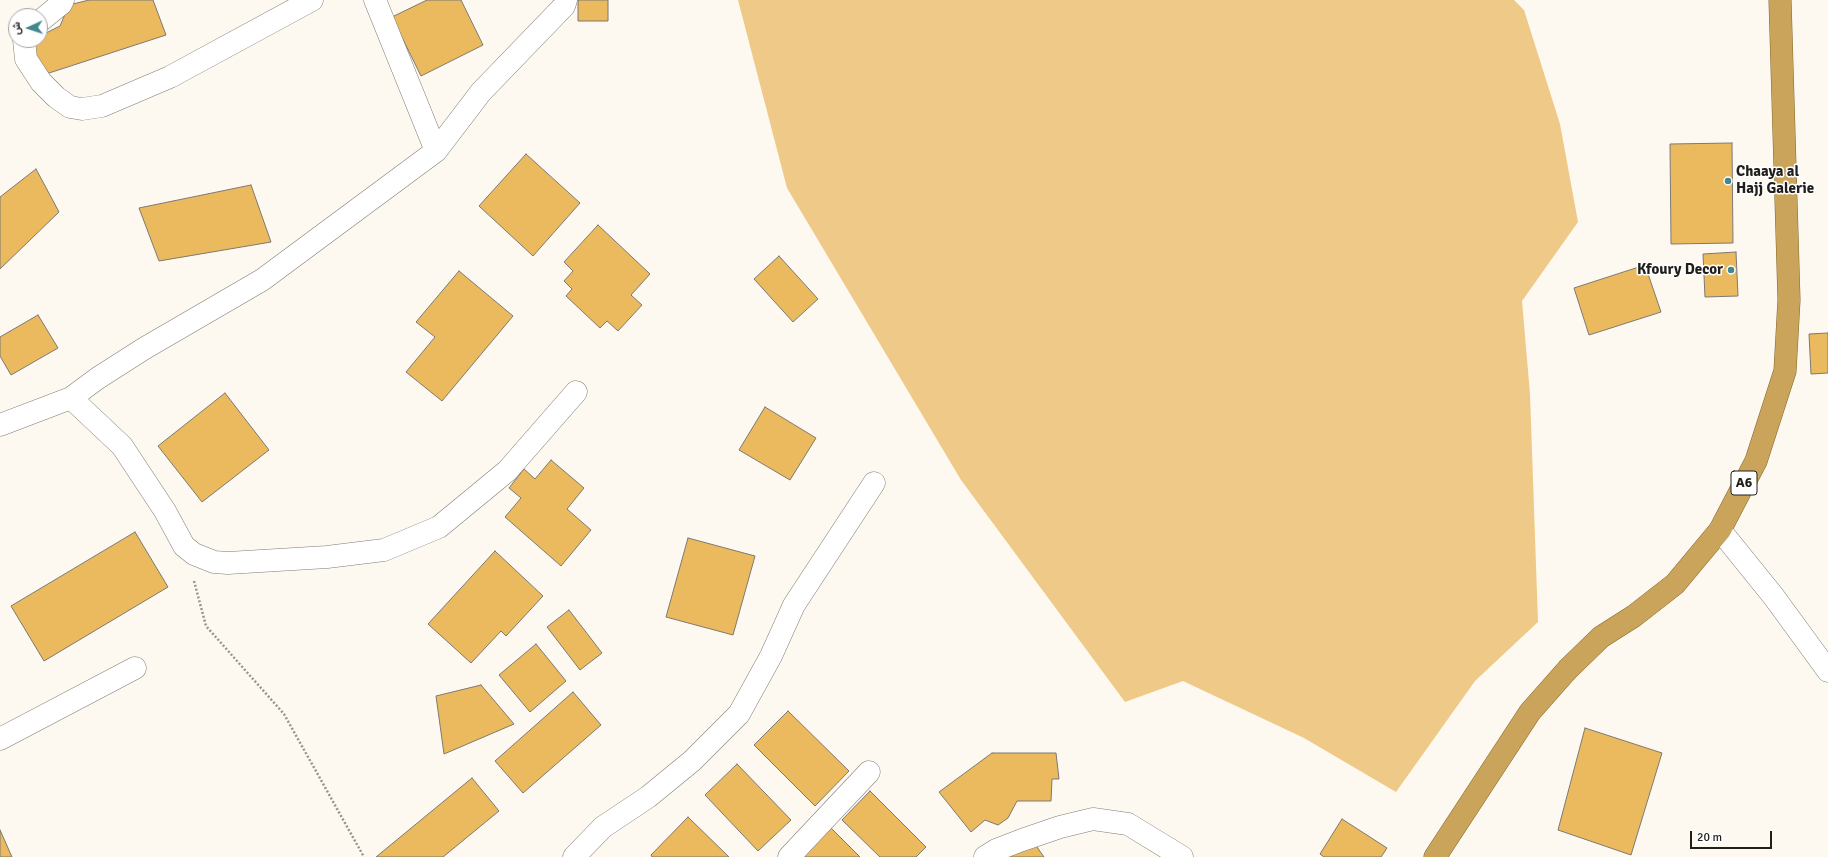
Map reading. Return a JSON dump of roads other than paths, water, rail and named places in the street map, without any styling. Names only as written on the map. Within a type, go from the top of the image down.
[{"type":"highway","name":"A6","points":[[1435,857],[1530,712],[1568,669],[1601,637],[1634,616],[1675,584],[1720,530],[1756,461],[1784,371],[1790,300],[1780,0]]},
{"type":"street","points":[[48,15],[62,4],[63,0]]},
{"type":"street","points":[[25,48],[26,59],[41,82],[56,97],[70,107],[82,109],[102,106],[170,77],[312,0]]},
{"type":"street","points":[[375,0],[436,151]]},
{"type":"street","points":[[0,425],[71,398],[98,378],[145,348],[262,280],[436,151],[481,92],[564,6],[566,0]]},
{"type":"street","points":[[71,398],[122,446],[165,511],[184,546],[200,556],[214,562],[228,563],[328,556],[384,550],[439,527],[507,471],[576,392]]},
{"type":"street","points":[[574,857],[603,827],[648,796],[692,761],[739,714],[771,656],[794,605],[874,483]]},
{"type":"street","points":[[1720,530],[1774,597],[1828,671]]},
{"type":"street","points":[[0,738],[135,668]]},
{"type":"street","points":[[789,857],[869,772]]},
{"type":"street","points":[[985,857],[996,850],[1022,840],[1060,827],[1093,819],[1128,824],[1182,857]]},
{"type":"place","name":"Chaaya al Hajj Galerie","points":[[1728,181]]},
{"type":"place","name":"Kfoury Decor","points":[[1731,270]]}]
